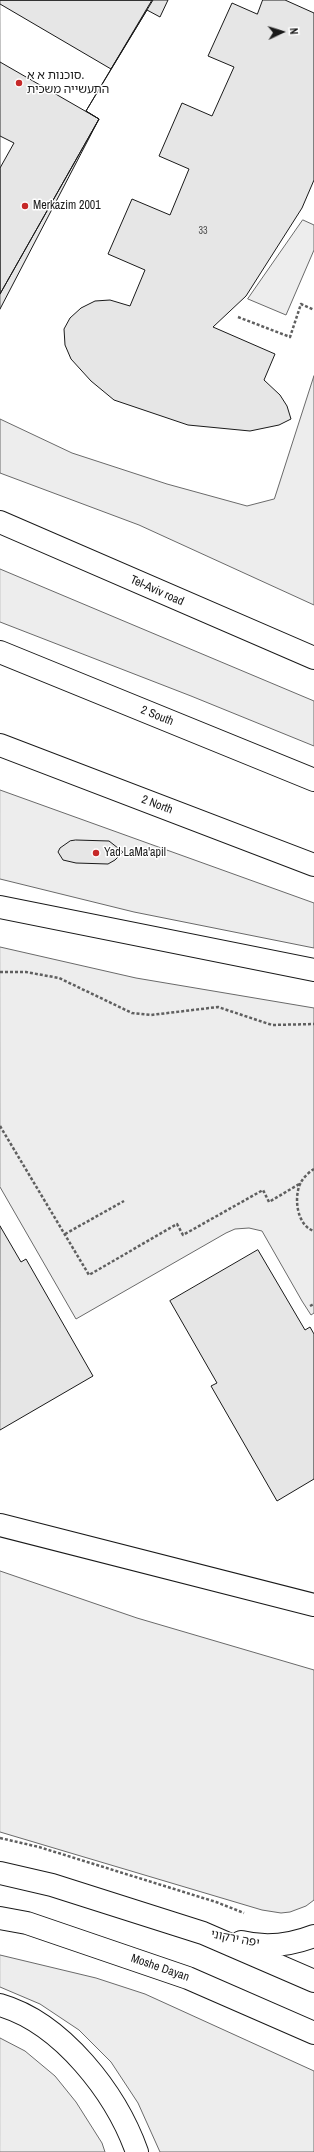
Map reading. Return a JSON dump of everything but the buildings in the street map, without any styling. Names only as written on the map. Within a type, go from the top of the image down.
[{"type":"main road","name":"Tel-Aviv road","points":[[0,522],[314,658]]},
{"type":"main road","name":"2 South","points":[[0,652],[314,780]]},
{"type":"main road","name":"2 North","points":[[0,745],[314,865]]},
{"type":"main road","points":[[0,906],[314,970]]},
{"type":"main road","points":[[0,1525],[314,1605]]},
{"type":"main road","points":[[0,1873],[52,1885],[203,1933],[314,1981]]},
{"type":"main road","name":"Moshe Dayan","points":[[0,1918],[28,1923],[188,1978],[314,2033]]},
{"type":"main road","name":"יפה ירקוני","points":[[203,1933],[254,1945],[290,1943],[314,1936]]},
{"type":"main road","points":[[0,2005],[42,2025],[77,2055],[100,2084],[129,2129],[137,2152]]},
{"type":"path","points":[[238,317],[290,337],[301,304],[314,310]]},
{"type":"path","points":[[0,972],[26,972],[59,978],[132,1013],[151,1015],[218,1007],[272,1025],[314,1024]]},
{"type":"path","points":[[0,1126],[89,1275],[177,1224],[183,1235],[263,1190],[269,1202],[300,1183],[314,1169]]},
{"type":"path","points":[[300,1183],[297,1202],[301,1220],[308,1230],[314,1232]]},
{"type":"path","points":[[65,1234],[124,1201]]},
{"type":"path","points":[[310,1306],[314,1304]]},
{"type":"path","points":[[0,1838],[39,1847],[216,1902],[251,1916]]},
{"type":"shaded area","points":[[303,220],[314,225],[314,250],[286,315],[248,299]]},
{"type":"shaded area","points":[[314,376],[314,605],[139,525],[0,473],[0,419],[72,453],[167,484],[247,506],[274,499]]},
{"type":"shaded area","points":[[0,569],[314,701],[314,746],[191,696],[0,622]]},
{"type":"shaded area","points":[[0,790],[314,903],[314,948],[134,912],[0,879]]},
{"type":"shaded area","points":[[0,947],[136,978],[314,1008],[314,1313],[311,1315],[302,1301],[262,1231],[249,1228],[235,1229],[226,1233],[76,1319],[0,1187]]},
{"type":"shaded area","points":[[0,1571],[137,1618],[314,1670],[314,1900],[306,1906],[290,1912],[281,1913],[262,1910],[0,1832]]},
{"type":"shaded area","points":[[0,1955],[96,1978],[145,1994],[314,2071],[314,2152],[160,2152],[138,2103],[111,2062],[79,2030],[40,2004],[0,1987]]},
{"type":"shaded area","points":[[0,2038],[25,2051],[55,2076],[76,2102],[102,2143],[105,2152],[0,2152]]},
{"type":"place","name":"סוכנות א א. התעשייה משכית","points":[[19,83]]},
{"type":"place","name":"Merkazim 2001","points":[[25,206]]},
{"type":"place","name":"Yad LaMa'apil","points":[[96,853]]}]
